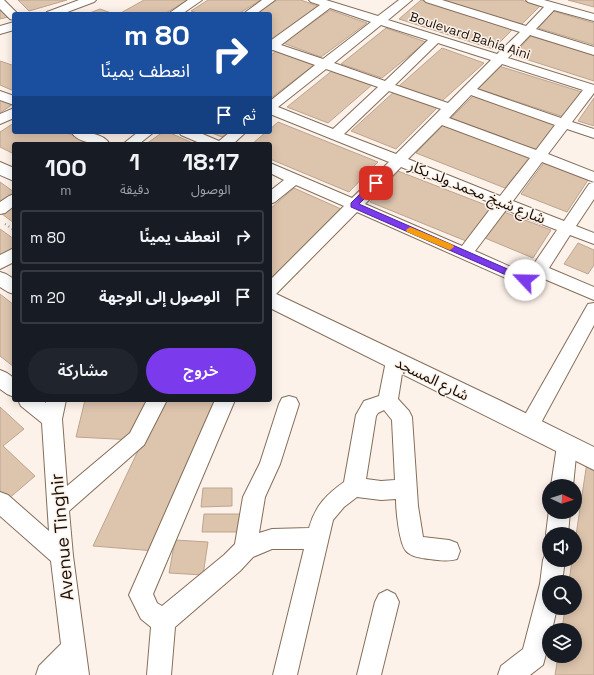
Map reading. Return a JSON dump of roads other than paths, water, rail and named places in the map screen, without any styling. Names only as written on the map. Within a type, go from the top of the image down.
[{"type":"street","points":[[57,12],[90,0]]},
{"type":"street","points":[[179,12],[196,0]]},
{"type":"street","points":[[251,12],[269,0]]},
{"type":"street","name":"Boulevard Bahia Aini","points":[[315,0],[592,89]]},
{"type":"street","points":[[272,106],[406,0]]},
{"type":"street","points":[[430,0],[594,51]]},
{"type":"street","points":[[532,0],[594,18]]},
{"type":"street","points":[[0,2],[12,15]]},
{"type":"street","points":[[272,45],[329,4]]},
{"type":"street","points":[[272,288],[552,6]]},
{"type":"street","points":[[0,30],[12,27]]},
{"type":"street","points":[[335,135],[436,40]]},
{"type":"street","points":[[272,46],[450,108]]},
{"type":"street","points":[[464,254],[538,156],[592,89]]},
{"type":"street","points":[[468,90],[594,134]]},
{"type":"street","points":[[0,95],[12,100]]},
{"type":"street","name":"شارع شيخ محمد ولد بكار","points":[[272,109],[594,239]]},
{"type":"street","points":[[0,120],[12,113]]},
{"type":"street","points":[[440,119],[594,177]]},
{"type":"street","points":[[82,134],[99,142]]},
{"type":"street","points":[[133,142],[144,134]]},
{"type":"street","points":[[191,134],[209,142]]},
{"type":"street","points":[[226,142],[236,134]]},
{"type":"street","points":[[0,168],[12,174]]},
{"type":"street","points":[[272,169],[464,254],[530,281],[533,279],[594,187]]},
{"type":"street","points":[[272,197],[294,179]]},
{"type":"street","points":[[0,209],[12,200]]},
{"type":"street","points":[[0,263],[12,255]]},
{"type":"street","points":[[538,270],[594,294]]},
{"type":"street","points":[[0,278],[12,287]]},
{"type":"street","name":"شارع المسجد","points":[[272,300],[594,459]]},
{"type":"street","points":[[529,426],[594,309]]},
{"type":"street","points":[[388,401],[395,361]]},
{"type":"street","points":[[0,378],[12,387]]},
{"type":"street","points":[[388,401],[402,417],[408,513],[413,543],[418,547],[449,551]]},
{"type":"street","points":[[285,675],[323,517],[328,507],[354,487],[366,415],[371,407],[388,401]]},
{"type":"street","points":[[34,402],[54,409]]},
{"type":"street","points":[[58,507],[137,439],[156,402]]},
{"type":"street","points":[[163,621],[149,611],[141,595],[224,402]]},
{"type":"street","points":[[245,549],[254,497],[270,464],[289,404]]},
{"type":"street","name":"Avenue Tinghir","points":[[54,409],[58,507],[62,556],[77,675]]},
{"type":"street","points":[[563,479],[567,446]]},
{"type":"street","points":[[354,487],[392,491],[399,490],[406,485]]},
{"type":"street","points":[[0,502],[62,556]]},
{"type":"street","points":[[159,675],[163,621],[232,563],[245,549],[272,540],[318,538]]},
{"type":"street","points":[[368,675],[387,602]]},
{"type":"street","points":[[510,675],[534,656],[543,615]]},
{"type":"street","points":[[48,675],[74,648]]}]
